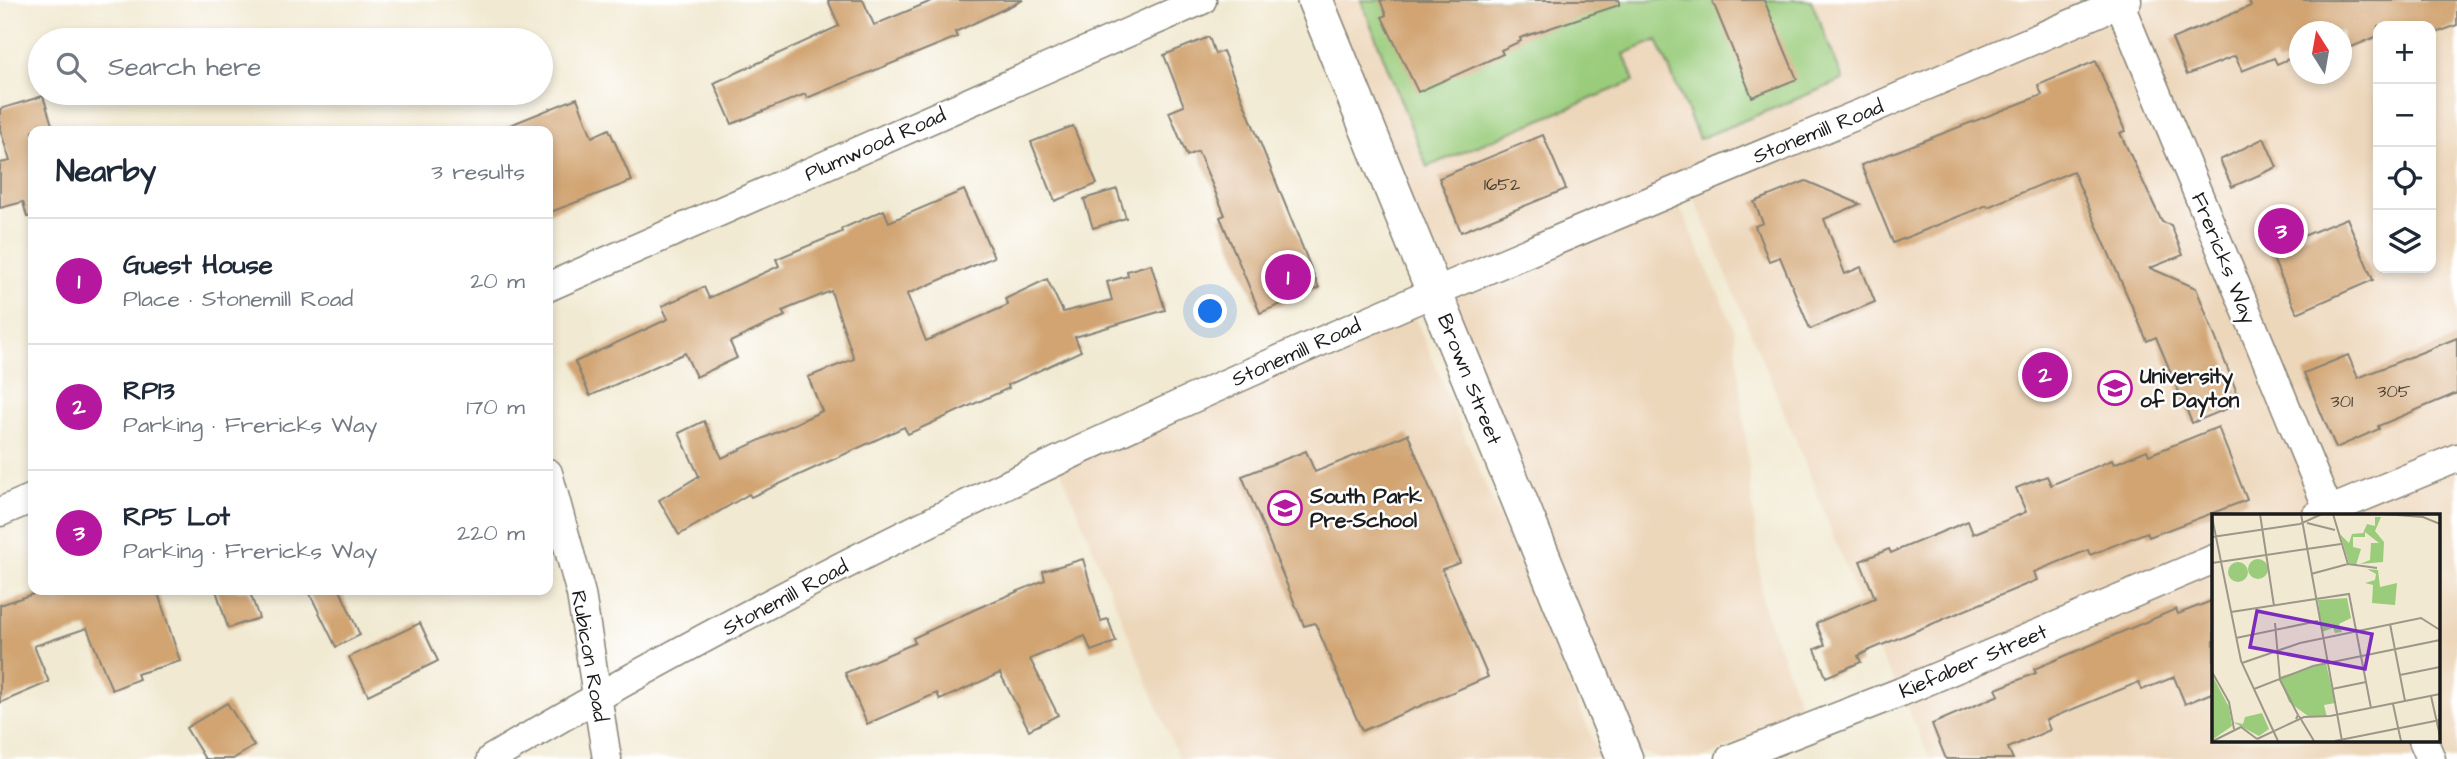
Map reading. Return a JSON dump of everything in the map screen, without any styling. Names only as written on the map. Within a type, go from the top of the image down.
[{"type":"street","name":"Plumwood Road","points":[[553,285],[1202,0]]},
{"type":"street","name":"Brown Street","points":[[1315,0],[1625,759]]},
{"type":"street","name":"Stonemill Road","points":[[491,759],[599,694],[1023,475],[1435,290],[2121,1]]},
{"type":"street","name":"Frericks Way","points":[[2121,1],[2325,514]]},
{"type":"street","points":[[2325,514],[2457,458]]},
{"type":"street","name":"Rubicon Road","points":[[553,491],[581,594],[599,694],[607,759]]},
{"type":"street","points":[[0,512],[28,500]]},
{"type":"street","name":"Kiefaber Street","points":[[1730,759],[1901,692],[2212,560]]},
{"type":"street","points":[[2424,742],[2431,759]]},
{"type":"shaded area","name":"University of Dayton","points":[[1325,0],[2457,0],[2457,759],[1930,759],[1901,692],[1882,660],[1795,438],[1689,185],[1680,208],[1734,328],[1763,605],[1803,712],[1702,759],[1662,759],[1638,751]]},
{"type":"shaded area","name":"South Park Pre-School","points":[[1413,313],[1601,759],[1179,759],[1060,468]]},
{"type":"green space","points":[[1361,0],[1811,0],[1843,80],[1699,139],[1657,40],[1624,54],[1634,81],[1427,167]]},
{"type":"building","points":[[828,0],[863,0],[874,25],[934,0],[1023,0],[955,32],[957,37],[807,98],[805,94],[732,124],[714,83],[839,26]]},
{"type":"building","points":[[1380,0],[1619,0],[1619,5],[1520,38],[1521,41],[1501,50],[1503,54],[1418,92],[1382,17],[1386,15]]},
{"type":"building","points":[[1712,0],[1764,0],[1797,79],[1752,97]]},
{"type":"building","points":[[2249,0],[2457,0],[2457,25],[2436,33],[2436,21],[2373,21],[2373,38],[2352,47],[2352,21],[2289,21],[2289,59],[2277,64],[2274,58],[2242,71],[2235,56],[2187,75],[2172,39],[2251,6]]},
{"type":"building","points":[[1209,37],[1215,54],[1223,51],[1319,288],[1260,313],[1220,217],[1225,215],[1198,151],[1187,156],[1169,112],[1184,106],[1164,55]]},
{"type":"building","points":[[2096,61],[2125,131],[2120,133],[2162,222],[2171,225],[2183,255],[2150,268],[2196,288],[2241,403],[2192,423],[2156,337],[2147,341],[2073,171],[1893,243],[1861,165],[2042,95],[2038,85]]},
{"type":"building","points":[[577,98],[592,137],[609,129],[632,181],[553,211],[553,126],[508,126]]},
{"type":"building","points":[[28,101],[28,105],[46,105],[52,126],[28,126],[28,217],[23,202],[0,208],[0,163],[10,161],[0,129],[0,109]]},
{"type":"building","points":[[1073,126],[1097,184],[1055,201],[1031,142]]},
{"type":"building","points":[[1543,135],[1566,189],[1461,232],[1439,178]]},
{"type":"building","points":[[2264,138],[2277,167],[2232,187],[2220,160]]},
{"type":"building","points":[[1806,181],[1860,204],[1824,219],[1845,274],[1861,267],[1875,302],[1810,329],[1780,257],[1769,261],[1755,226],[1763,223],[1754,202]]},
{"type":"building","points":[[1117,189],[1126,218],[1093,228],[1084,199]]},
{"type":"building","points":[[964,190],[994,257],[907,294],[926,341],[1008,305],[1005,299],[1047,279],[1063,312],[1112,300],[1107,282],[1128,276],[1127,271],[1151,264],[1165,310],[1075,337],[1081,351],[1008,385],[1009,388],[908,434],[904,427],[751,497],[749,494],[679,535],[659,500],[699,476],[679,433],[704,421],[722,458],[822,411],[808,377],[854,359],[831,291],[782,311],[785,316],[730,342],[737,358],[696,377],[685,353],[590,396],[575,362],[668,319],[662,306],[704,287],[709,298],[779,266],[776,259],[842,232],[841,229],[884,210],[889,222]]},
{"type":"building","points":[[2347,218],[2373,280],[2297,313],[2269,250]]},
{"type":"building","points":[[2457,338],[2457,393],[2378,426],[2379,429],[2336,448],[2304,373],[2348,355],[2358,378]]},
{"type":"building","points":[[2218,427],[2247,500],[2149,537],[2147,532],[2090,555],[2088,550],[2034,572],[2037,580],[1870,650],[1858,656],[1861,662],[1826,677],[1815,649],[1825,645],[1816,623],[1875,598],[1860,561],[1889,549],[1891,553],[1968,521],[1973,534],[2026,512],[2016,488],[2047,476],[2051,485],[2112,460],[2114,464],[2147,450],[2149,455]]},
{"type":"building","name":"South Park Pre-School","points":[[1408,434],[1460,563],[1442,569],[1488,677],[1362,731],[1315,623],[1304,626],[1242,476],[1306,451],[1315,472]]},
{"type":"building","points":[[1083,559],[1101,621],[1108,619],[1116,642],[1091,651],[1085,636],[1030,659],[1058,715],[1029,730],[1000,673],[940,700],[937,693],[867,724],[845,673],[915,643],[913,638],[1045,580],[1043,571]]},
{"type":"building","points":[[30,595],[159,595],[180,661],[137,674],[139,679],[112,690],[87,628],[34,646],[49,682],[0,703],[0,605]]},
{"type":"building","points":[[218,595],[251,595],[259,618],[228,628]]},
{"type":"building","points":[[310,595],[342,595],[360,635],[336,647]]},
{"type":"building","points":[[2212,601],[2212,693],[2185,704],[2174,677],[2142,690],[2139,682],[2046,720],[2050,730],[2008,748],[2013,759],[1946,759],[1932,724],[1999,695],[1996,689],[2036,673],[2034,669],[2176,609],[2178,614]]},
{"type":"building","points":[[420,623],[438,661],[368,695],[349,657]]},
{"type":"building","points":[[227,703],[254,746],[233,759],[205,759],[186,728]]},
{"type":"place","name":"RP5 Lot","points":[[2281,231]]},
{"type":"place","name":"Guest House","points":[[1288,277]]},
{"type":"place","name":"RP13","points":[[2045,375]]},
{"type":"place","name":"University of Dayton","points":[[2115,388]]},
{"type":"place","name":"South Park Pre-School","points":[[1285,508]]}]
